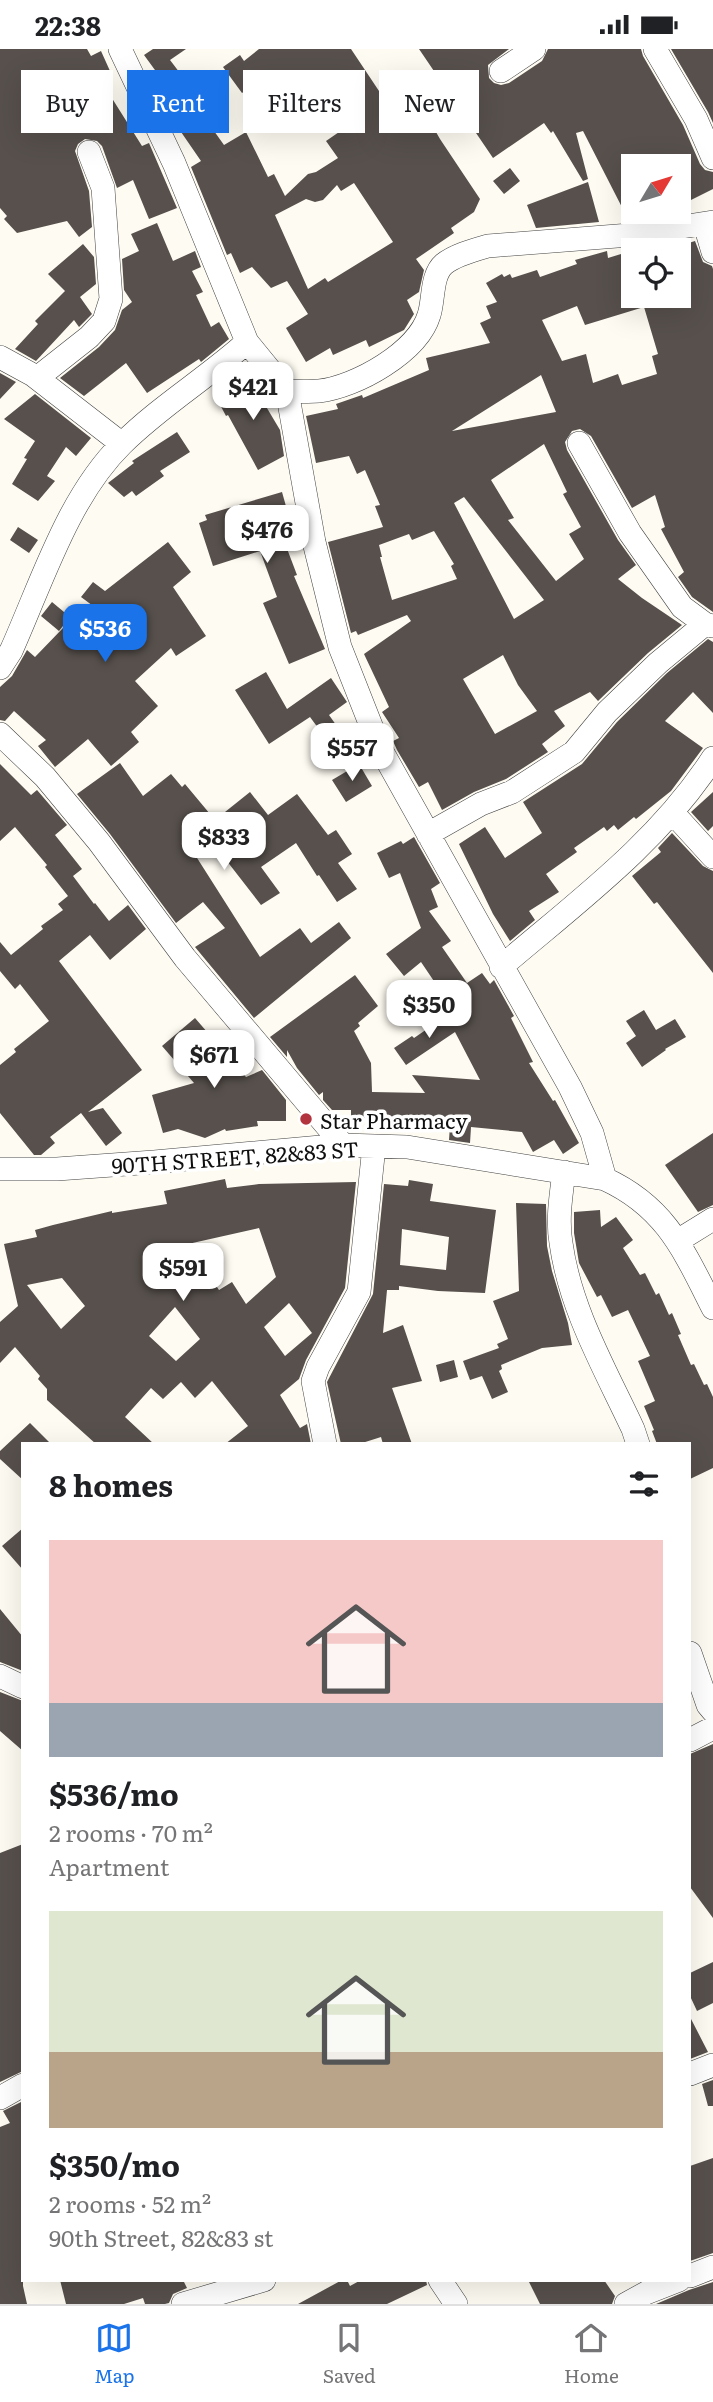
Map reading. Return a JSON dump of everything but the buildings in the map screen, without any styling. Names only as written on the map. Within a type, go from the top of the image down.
[{"type":"street","points":[[120,49],[174,163],[247,342],[287,391],[314,542],[340,647],[379,746],[570,1087],[592,1133],[605,1179]]},
{"type":"street","points":[[501,71],[534,49]]},
{"type":"street","points":[[654,49],[696,119],[713,158]]},
{"type":"street","points":[[37,378],[89,337],[104,321],[111,299],[103,188],[89,152]]},
{"type":"street","points":[[287,391],[320,391],[349,382],[381,367],[410,346],[423,330],[437,275],[443,265],[471,251],[488,246],[630,235],[709,224],[713,252]]},
{"type":"street","points":[[0,669],[11,651],[66,526],[90,484],[122,444],[247,342]]},
{"type":"street","points":[[0,357],[37,378],[122,444]]},
{"type":"street","points":[[428,834],[481,804],[512,792],[574,752],[607,712],[659,663],[709,625],[682,607],[630,533],[579,443]]},
{"type":"street","points":[[0,734],[45,777],[99,842],[185,958],[343,1145]]},
{"type":"street","points":[[501,967],[635,853],[673,813],[713,758]]},
{"type":"street","points":[[673,813],[713,857]]},
{"type":"street","name":"90TH STREET, 82&83 ST","points":[[0,1169],[57,1169],[343,1145],[407,1147],[605,1179],[625,1188],[645,1203],[679,1240],[713,1308]]},
{"type":"street","points":[[325,1442],[313,1381],[359,1292],[374,1146]]},
{"type":"street","points":[[564,1172],[560,1241],[570,1287],[637,1442]]},
{"type":"street","points":[[679,1240],[713,1219]]},
{"type":"street","points":[[691,1656],[708,1705],[713,1711]]},
{"type":"street","points":[[0,1676],[21,1686]]},
{"type":"street","points":[[691,1739],[713,1728]]},
{"type":"street","points":[[691,2074],[713,2065]]},
{"type":"street","points":[[0,2098],[21,2086]]},
{"type":"street","points":[[691,2276],[713,2266]]},
{"type":"street","points":[[183,2304],[257,2282]]},
{"type":"street","points":[[441,2282],[456,2304]]},
{"type":"street","points":[[626,2304],[643,2287],[669,2282]]},
{"type":"place","name":"Star Pharmacy","points":[[306,1119]]}]
